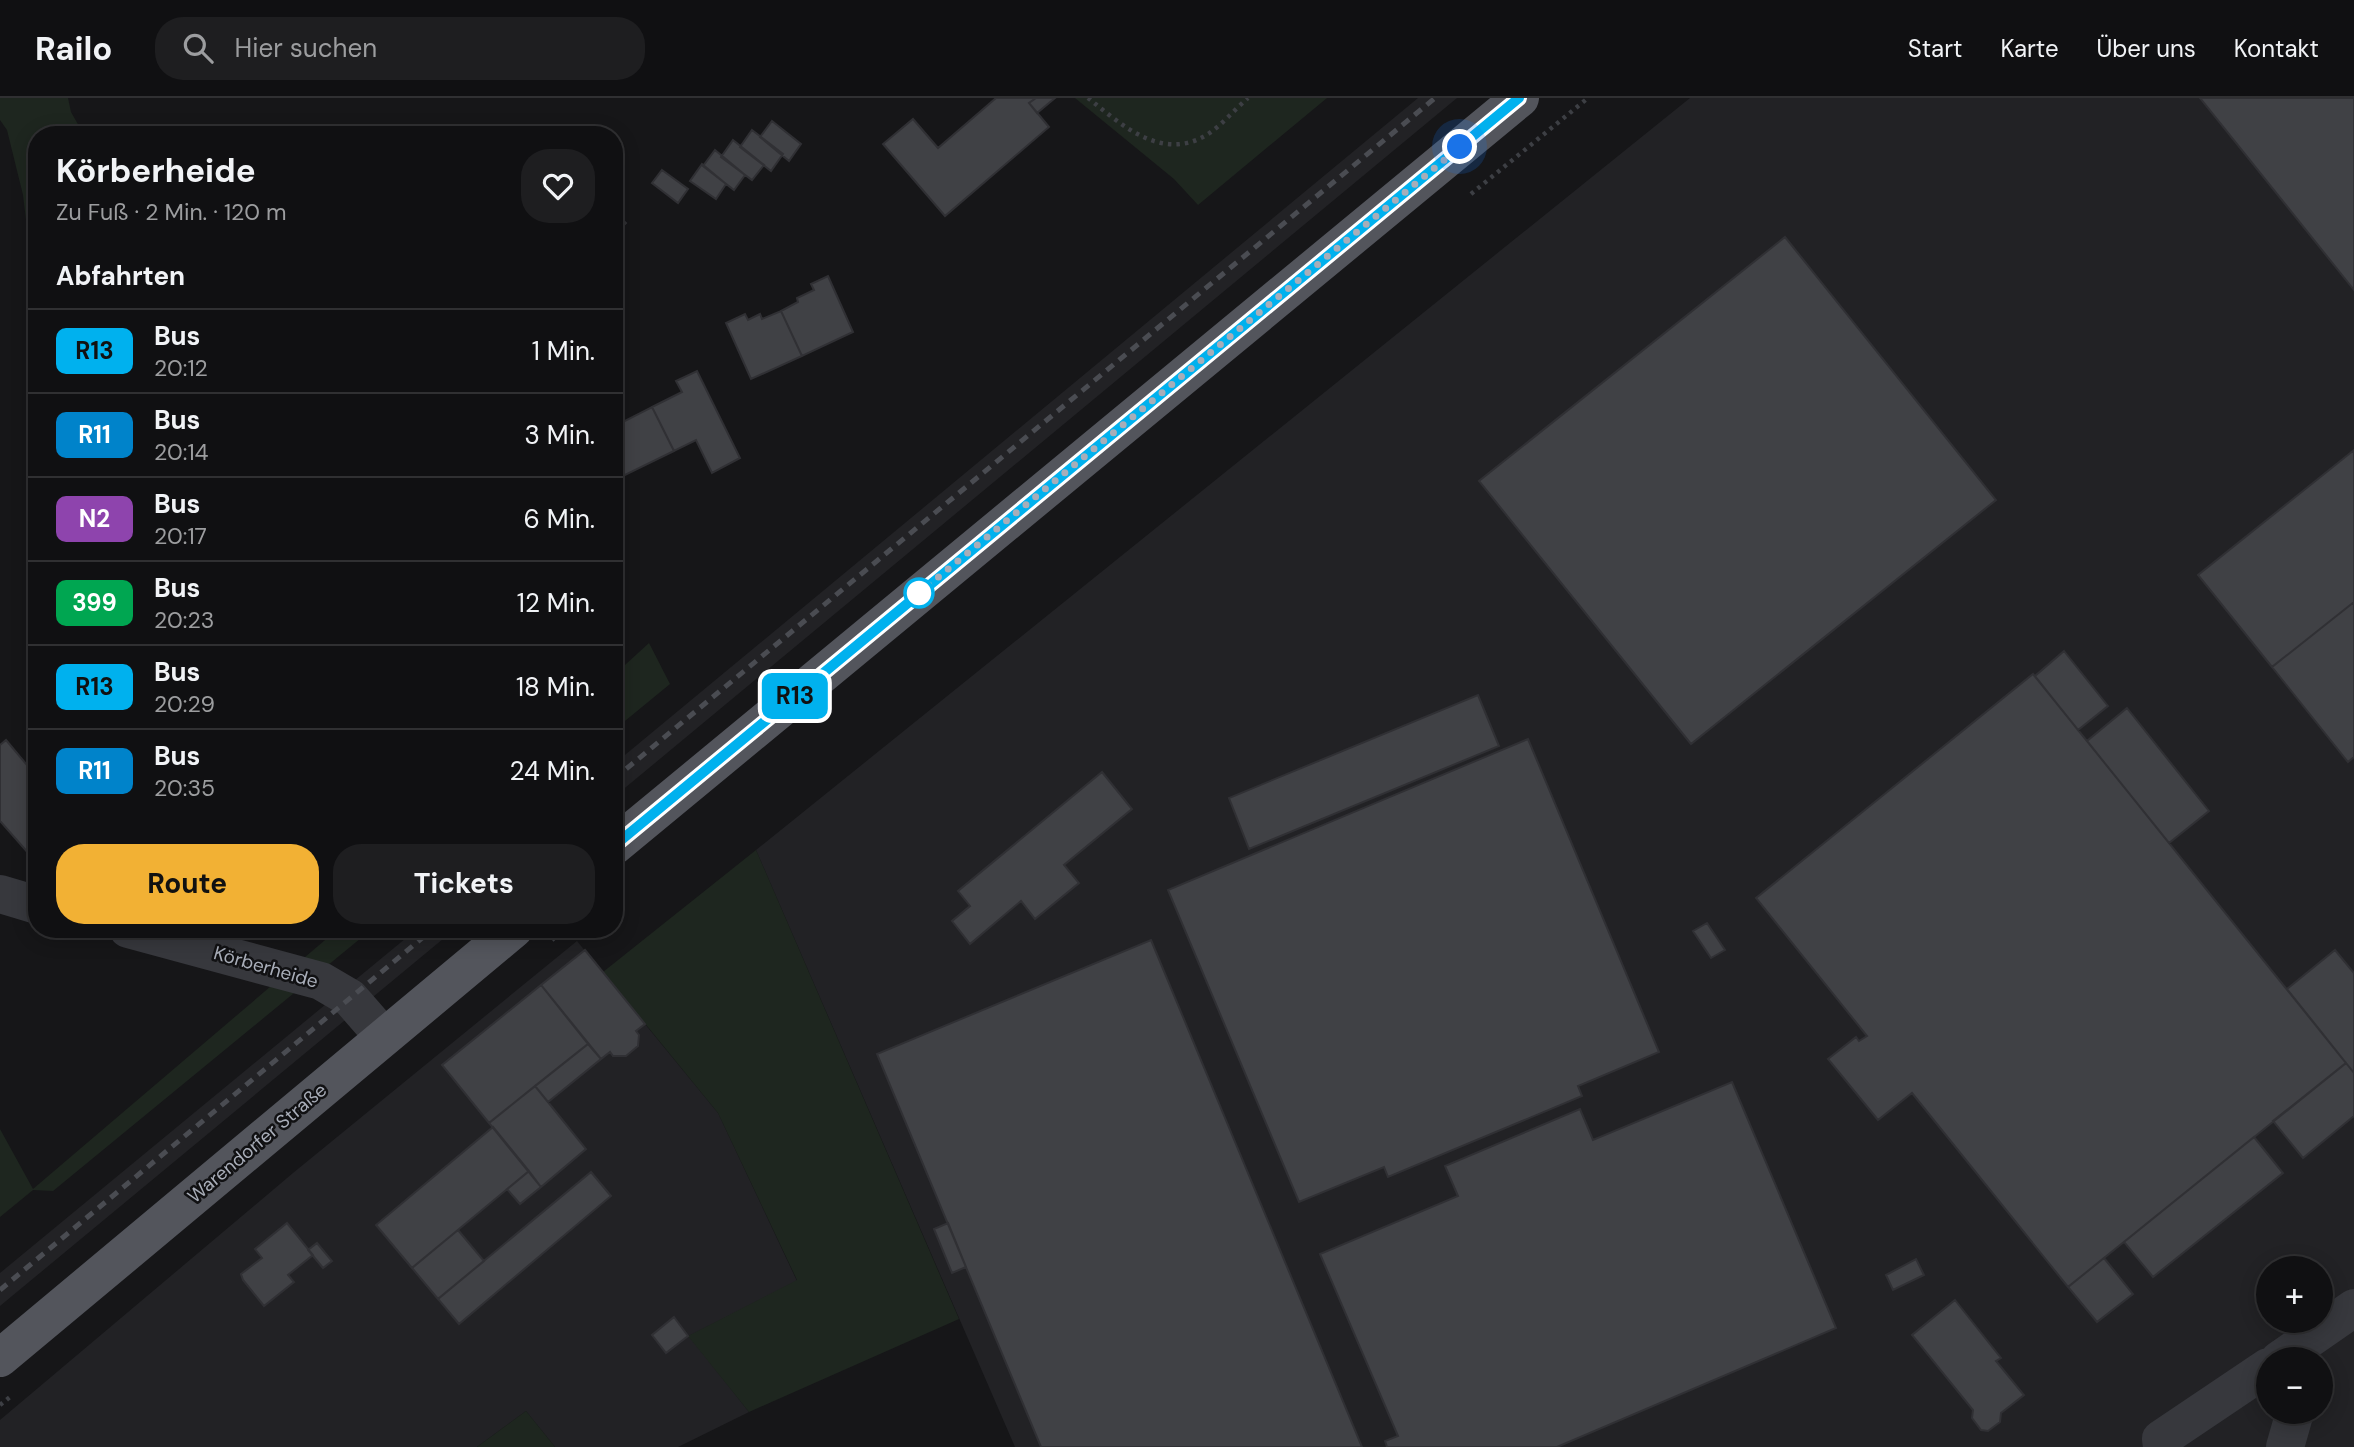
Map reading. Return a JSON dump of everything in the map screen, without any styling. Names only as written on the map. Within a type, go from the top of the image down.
[{"type":"main road","points":[[623,839],[1520,98]]},
{"type":"main road","name":"Warendorfer Straße","points":[[0,1358],[503,938]]},
{"type":"street","points":[[0,894],[28,902]]},
{"type":"street","name":"Körberheide","points":[[161,938],[321,981],[350,998],[384,1037]]},
{"type":"street","points":[[2313,1347],[2354,1308]]},
{"type":"street","points":[[2162,1447],[2161,1439],[2256,1375]]},
{"type":"street","points":[[2285,1447],[2292,1424]]},
{"type":"path","points":[[1088,98],[1131,133],[1150,141],[1170,143],[1189,142],[1208,134],[1248,98]]},
{"type":"shaded area","points":[[0,98],[68,98],[71,112],[79,126],[28,126],[28,236],[23,195],[7,130],[0,120]]},
{"type":"shaded area","points":[[1075,98],[1327,98],[1198,205],[1174,179]]},
{"type":"shaded area","points":[[1418,98],[1457,98],[623,790],[623,757]]},
{"type":"shaded area","points":[[1690,98],[2354,98],[2354,1447],[1015,1447],[756,850]]},
{"type":"shaded area","points":[[649,643],[670,684],[623,723],[623,667]]},
{"type":"shaded area","points":[[756,850],[959,1319],[749,1412],[688,1336],[797,1280],[718,1113],[603,972]]},
{"type":"shaded area","points":[[327,938],[361,938],[53,1191],[33,1190],[0,1217],[0,1129],[33,1189]]},
{"type":"shaded area","points":[[406,938],[444,938],[0,1306],[0,1273]]},
{"type":"shaded area","points":[[577,941],[718,1113],[797,1281],[689,1336],[749,1412],[678,1447],[555,1447],[526,1411],[477,1447],[0,1447],[0,1420],[293,1173]]},
{"type":"shaded area","points":[[526,1411],[555,1447],[477,1447]]},
{"type":"building","points":[[996,98],[1036,98],[1029,103],[1049,127],[945,216],[883,144],[913,119],[938,148]]},
{"type":"building","points":[[1036,98],[1055,98],[1037,113],[1029,103]]},
{"type":"building","points":[[2200,98],[2354,98],[2354,290]]},
{"type":"building","points":[[772,121],[801,144],[789,161],[760,137]]},
{"type":"building","points":[[752,130],[783,154],[771,171],[740,147]]},
{"type":"building","points":[[733,140],[764,165],[752,180],[721,157]]},
{"type":"building","points":[[715,150],[745,175],[734,190],[703,166]]},
{"type":"building","points":[[702,164],[726,184],[716,199],[690,181]]},
{"type":"building","points":[[662,170],[688,189],[678,203],[652,183]]},
{"type":"building","points":[[1785,237],[1996,500],[1691,744],[1479,481]]},
{"type":"building","points":[[828,276],[853,332],[802,356],[781,311],[798,302],[797,298],[814,290],[811,284]]},
{"type":"building","points":[[781,311],[802,356],[751,379],[726,323],[745,314],[748,320],[760,314],[762,319]]},
{"type":"building","points":[[697,371],[740,458],[712,473],[696,440],[674,451],[652,407],[682,392],[676,381]]},
{"type":"building","points":[[652,407],[674,451],[623,476],[623,422]]},
{"type":"building","points":[[2354,450],[2354,602],[2272,667],[2198,575]]},
{"type":"building","points":[[2354,602],[2354,757],[2348,762],[2272,667]]},
{"type":"building","points":[[2064,651],[2108,706],[2078,730],[2035,676]]},
{"type":"building","points":[[2033,674],[2346,1063],[2068,1287],[1912,1093],[1878,1120],[1828,1059],[1856,1037],[1859,1041],[1867,1036],[1756,898]]},
{"type":"building","points":[[1478,695],[1499,746],[1249,849],[1229,798]]},
{"type":"building","points":[[2127,708],[2209,811],[2169,843],[2087,741]]},
{"type":"building","points":[[1528,739],[1659,1052],[1578,1086],[1582,1096],[1388,1177],[1384,1167],[1299,1202],[1168,890]]},
{"type":"building","points":[[6,740],[28,766],[28,853],[0,821],[0,745]]},
{"type":"building","points":[[1102,772],[1132,809],[1064,865],[1079,883],[1035,919],[1021,901],[970,944],[952,921],[970,906],[958,891]]},
{"type":"building","points":[[1707,923],[1725,950],[1711,958],[1693,931]]},
{"type":"building","points":[[1151,940],[1362,1447],[1041,1447],[877,1054]]},
{"type":"building","points":[[585,950],[645,1024],[636,1031],[639,1035],[638,1046],[626,1056],[613,1056],[610,1052],[601,1059],[541,985]]},
{"type":"building","points":[[2335,950],[2354,973],[2354,1073],[2287,989]]},
{"type":"building","points":[[541,985],[588,1044],[489,1123],[442,1065]]},
{"type":"building","points":[[588,1044],[601,1059],[548,1102],[535,1086]]},
{"type":"building","points":[[2346,1063],[2354,1073],[2354,1116],[2303,1158],[2273,1121]]},
{"type":"building","points":[[1732,1082],[1836,1328],[1557,1447],[1387,1447],[1385,1441],[1398,1436],[1320,1254],[1458,1196],[1445,1166],[1580,1109],[1593,1140]]},
{"type":"building","points":[[535,1086],[586,1149],[541,1187],[489,1123]]},
{"type":"building","points":[[493,1127],[529,1171],[412,1268],[376,1225]]},
{"type":"building","points":[[2254,1137],[2283,1173],[2153,1277],[2124,1242]]},
{"type":"building","points":[[529,1171],[541,1187],[520,1204],[507,1189]]},
{"type":"building","points":[[591,1172],[611,1196],[459,1324],[438,1299]]},
{"type":"building","points":[[287,1223],[313,1255],[288,1275],[294,1282],[264,1306],[241,1274],[262,1258],[255,1249]]},
{"type":"building","points":[[948,1223],[966,1267],[952,1273],[934,1229]]},
{"type":"building","points":[[458,1230],[484,1261],[438,1299],[412,1268]]},
{"type":"building","points":[[317,1243],[332,1261],[323,1268],[308,1250]]},
{"type":"building","points":[[2104,1258],[2133,1294],[2097,1322],[2068,1287]]},
{"type":"building","points":[[1916,1259],[1924,1275],[1893,1290],[1886,1275]]},
{"type":"building","points":[[1955,1300],[2001,1358],[1996,1361],[2024,1395],[2001,1413],[2000,1422],[1988,1431],[1981,1430],[1972,1418],[1973,1410],[1912,1335]]},
{"type":"building","points":[[674,1317],[688,1336],[666,1353],[652,1335]]},
{"type":"railway","points":[[623,772],[1435,98]]},
{"type":"railway","points":[[0,1290],[422,938]]},
{"type":"bus line","name":"R13","points":[[623,839],[1519,98]]},
{"type":"route","points":[[919,593],[1460,147]]}]
